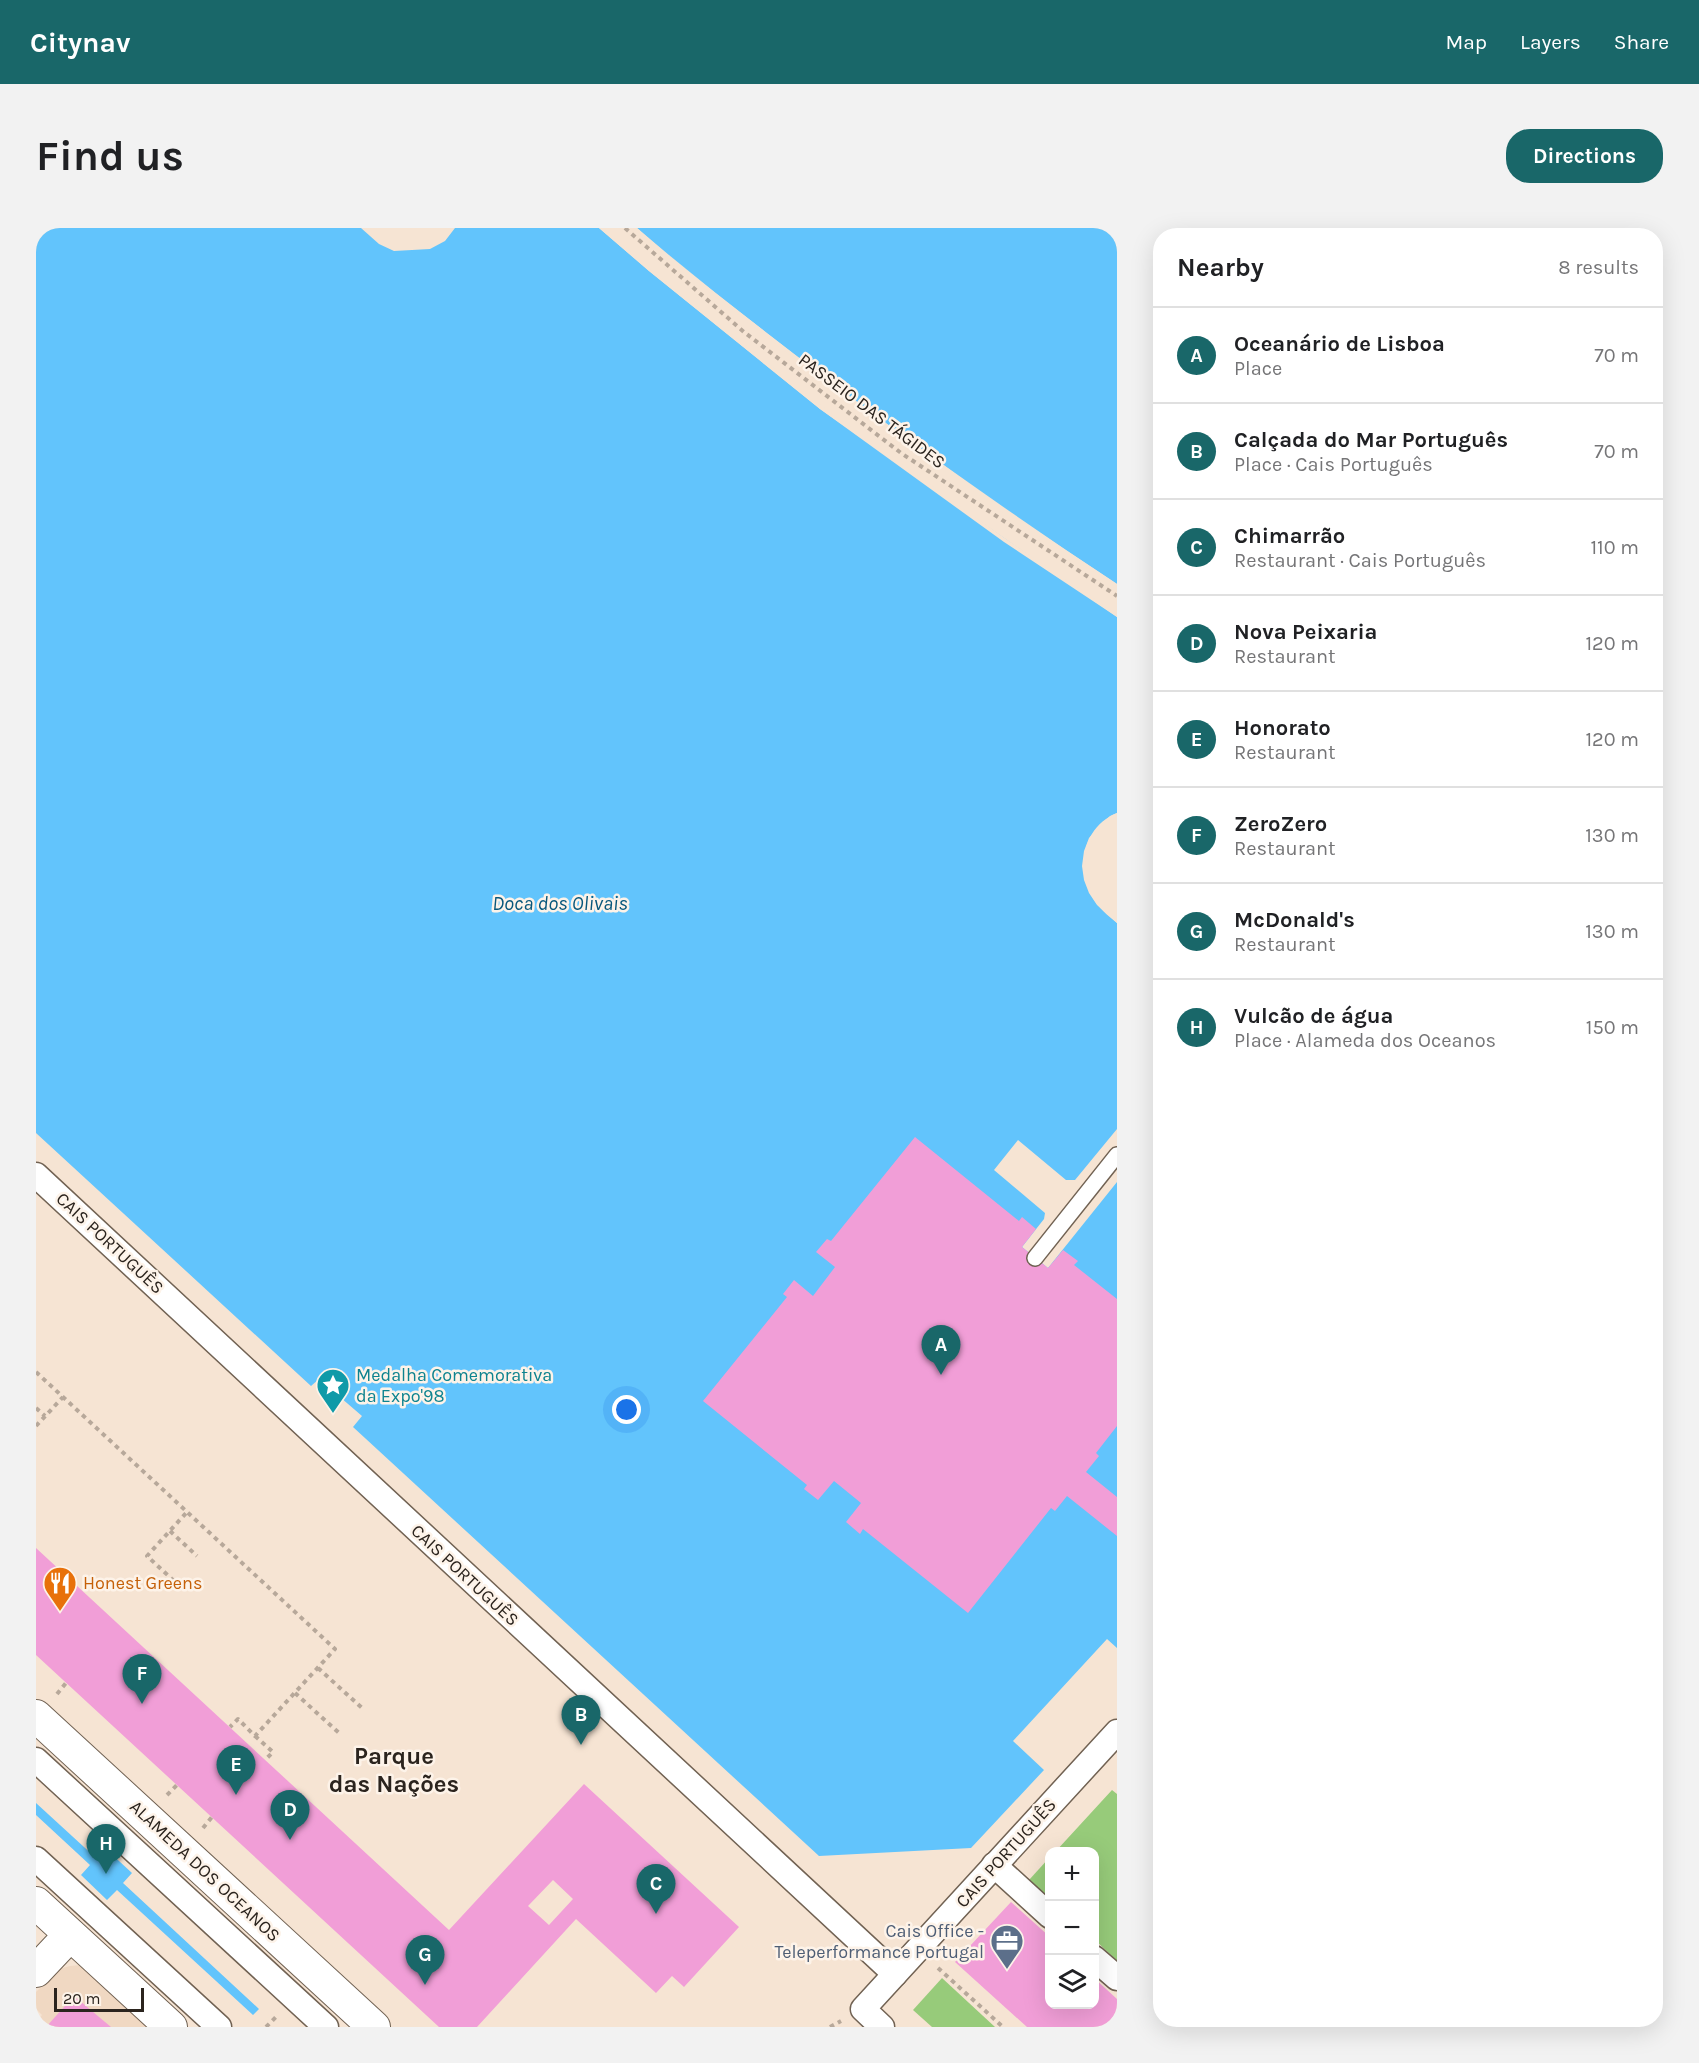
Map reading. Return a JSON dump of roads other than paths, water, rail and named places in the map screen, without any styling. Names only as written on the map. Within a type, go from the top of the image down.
[{"type":"street","name":"CAIS PORTUGUÊS","points":[[36,1175],[895,1974]]},
{"type":"street","name":"ALAMEDA DOS OCEANOS","points":[[45,1706],[374,2027]]},
{"type":"street","name":"CAIS PORTUGUÊS","points":[[882,2027],[863,2009],[1117,1732]]},
{"type":"street","name":"ALAMEDA DOS OCEANOS","points":[[36,1760],[326,2027]]},
{"type":"street","points":[[36,1859],[219,2027]]},
{"type":"street","points":[[994,1865],[1045,1911]]},
{"type":"street","points":[[38,1910],[70,1935],[171,2027]]},
{"type":"street","points":[[36,1971],[70,1935]]},
{"type":"street","points":[[1099,1962],[1117,1978]]},
{"type":"lane","points":[[1035,1258],[1117,1155]]},
{"type":"water","name":"Doca dos Olivais","points":[[36,228],[361,228],[379,244],[394,251],[430,249],[445,241],[455,228],[599,228],[820,409],[1117,617],[1117,813],[1095,829],[1085,853],[1084,866],[1090,892],[1099,907],[1117,923],[1117,1648],[1107,1639],[1013,1741],[1044,1770],[971,1848],[819,1856],[353,1427],[362,1416],[319,1379],[311,1386],[36,1133]]},
{"type":"water","points":[[637,228],[1117,228],[1117,584],[899,433],[772,337]]},
{"type":"water","points":[[36,1803],[96,1858],[106,1849],[132,1873],[123,1883],[259,2009],[253,2015],[117,1890],[107,1900],[81,1875],[90,1865],[36,1815]]},
{"type":"place","name":"Oceanário de Lisboa","points":[[941,1375]]},
{"type":"place","name":"Medalha Comemorativa da Expo'98","points":[[333,1414]]},
{"type":"place","name":"Honest Greens","points":[[60,1612]]},
{"type":"place","name":"ZeroZero","points":[[142,1704]]},
{"type":"place","name":"Calçada do Mar Português","points":[[581,1745]]},
{"type":"place","name":"Honorato","points":[[236,1795]]},
{"type":"place","name":"Nova Peixaria","points":[[290,1840]]},
{"type":"place","name":"Vulcão de água","points":[[106,1874]]},
{"type":"place","name":"Chimarrão","points":[[656,1914]]},
{"type":"place","name":"Cais Office - Teleperformance Portugal","points":[[1007,1970]]},
{"type":"place","name":"McDonald's","points":[[425,1985]]},
{"type":"district","name":"Parque das Nações","points":[[394,1770]]}]
